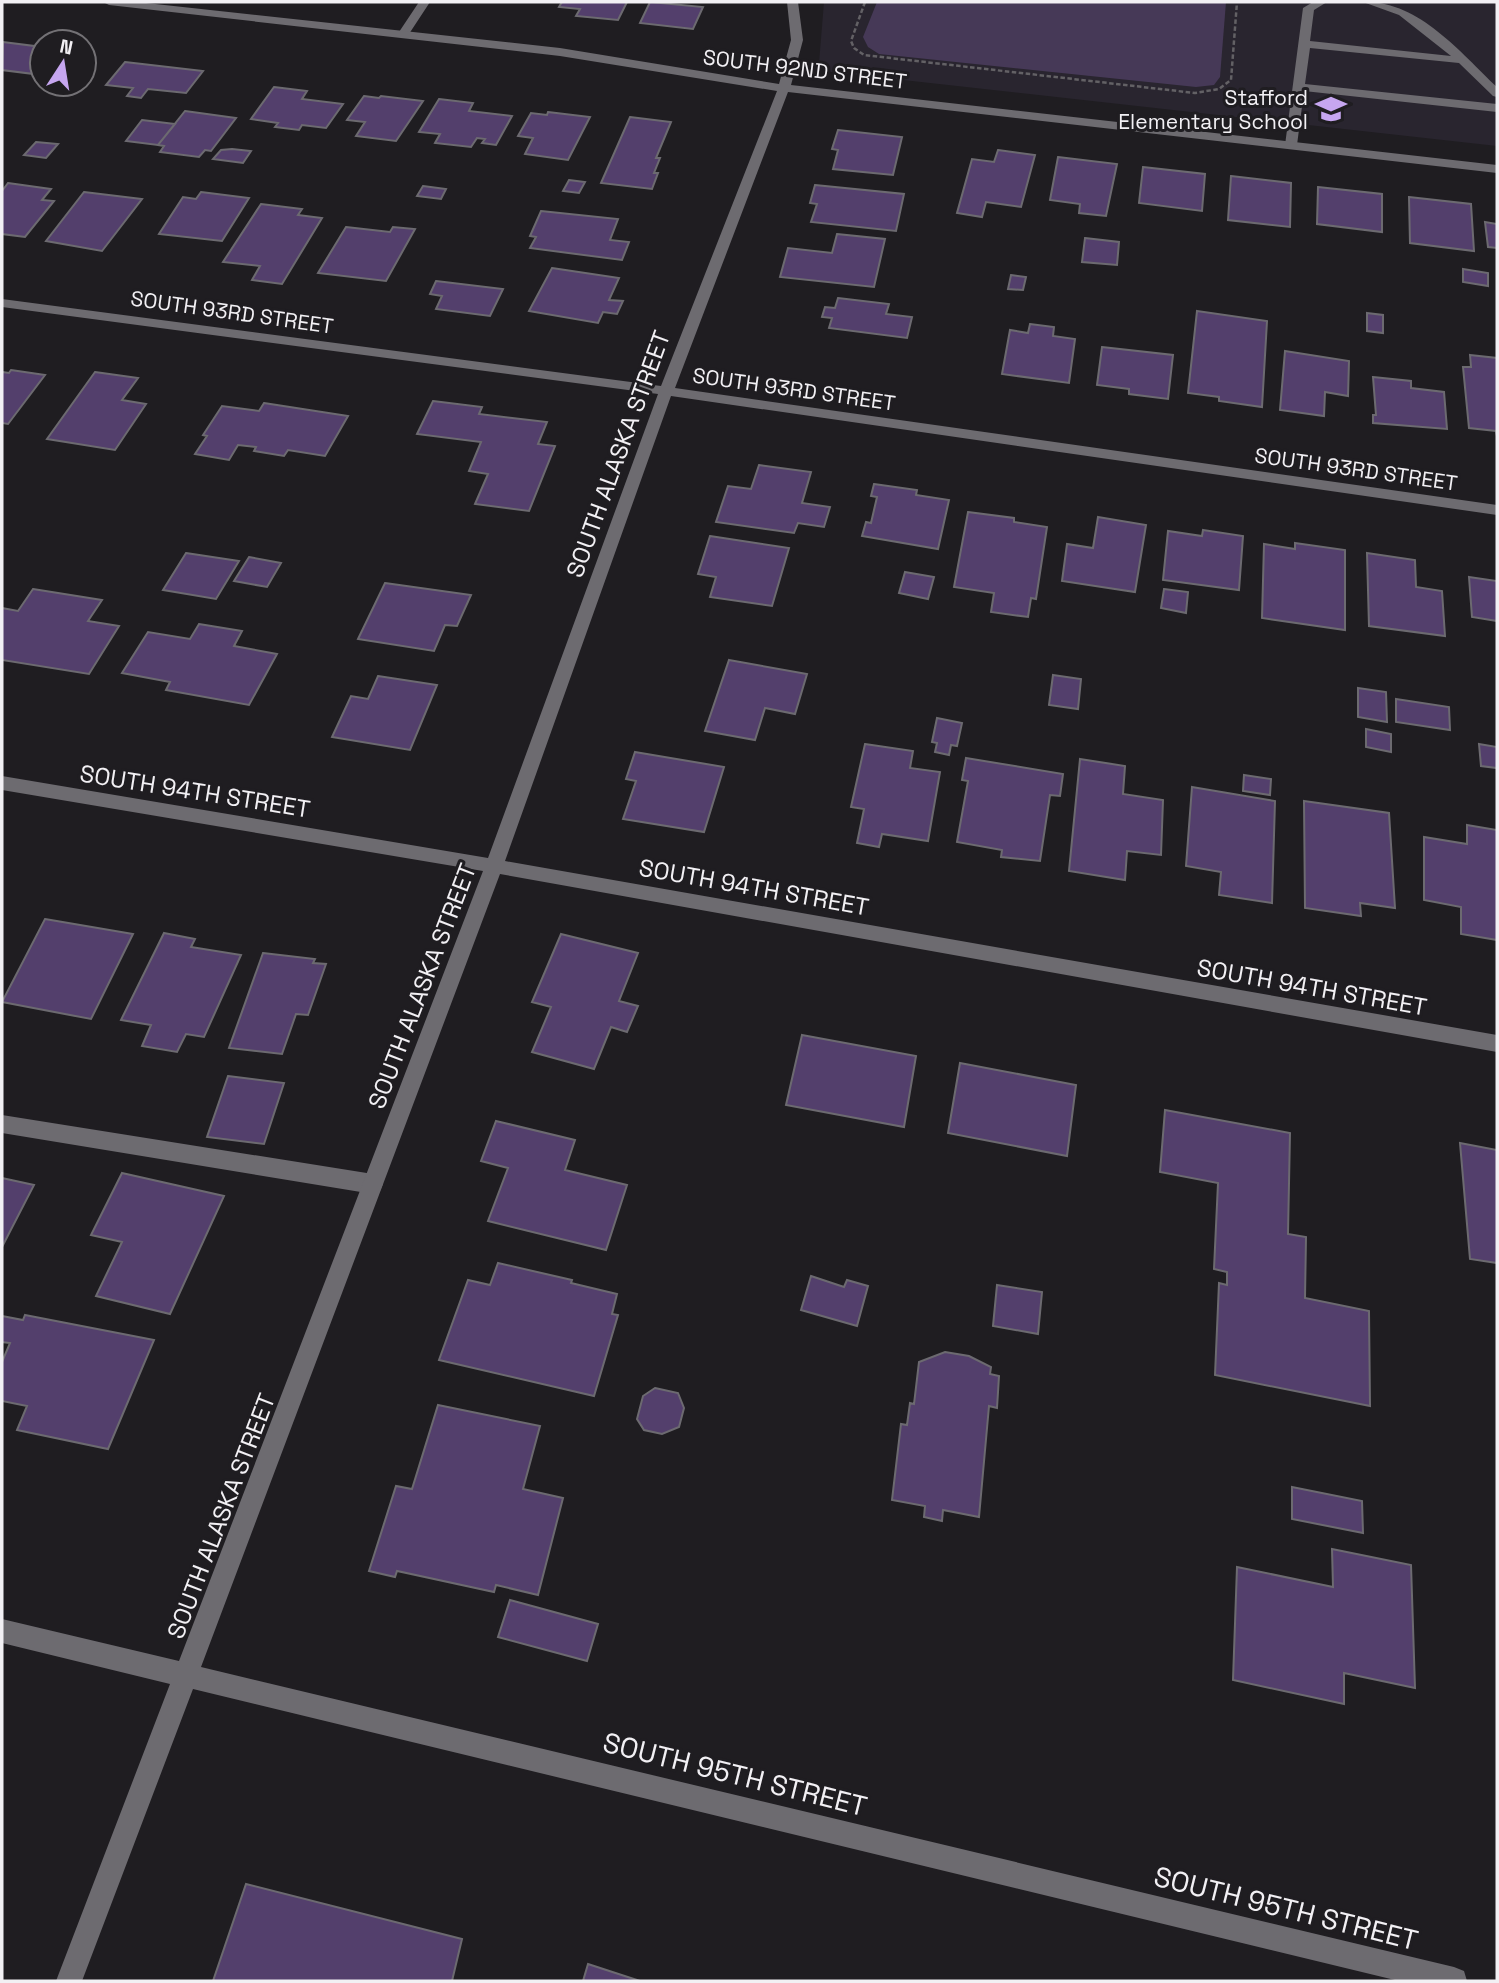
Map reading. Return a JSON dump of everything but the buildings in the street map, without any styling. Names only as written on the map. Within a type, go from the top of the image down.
[{"type":"street","name":"SOUTH 92ND STREET","points":[[108,2],[560,52],[782,88],[1497,169]]},
{"type":"street","points":[[403,35],[424,2]]},
{"type":"street","name":"SOUTH ALASKA STREET","points":[[69,1981],[494,866],[666,391],[796,54],[797,23],[793,2]]},
{"type":"street","points":[[1292,145],[1309,8],[1321,2]]},
{"type":"street","points":[[1368,2],[1379,2],[1402,11],[1497,93]]},
{"type":"street","points":[[1305,44],[1460,60]]},
{"type":"street","points":[[1299,87],[1497,108]]},
{"type":"street","name":"SOUTH 93RD STREET","points":[[2,303],[666,391],[1497,510]]},
{"type":"street","name":"SOUTH 94TH STREET","points":[[2,783],[494,866],[1497,1044]]},
{"type":"street","points":[[2,1124],[373,1184]]},
{"type":"street","name":"SOUTH 95TH STREET","points":[[2,1630],[1454,1981]]},
{"type":"path","points":[[865,2],[851,41],[854,48],[864,55],[1195,93],[1227,86],[1231,80],[1237,2]]},
{"type":"shaded area","name":"Stafford Elementary School","points":[[824,2],[1497,2],[1497,146],[831,72],[819,63]]},
{"type":"shaded area","points":[[877,2],[1226,2],[1220,77],[1214,85],[1196,87],[879,54],[868,47],[863,37]]},
{"type":"place","name":"Stafford Elementary School","points":[[1331,109]]}]
